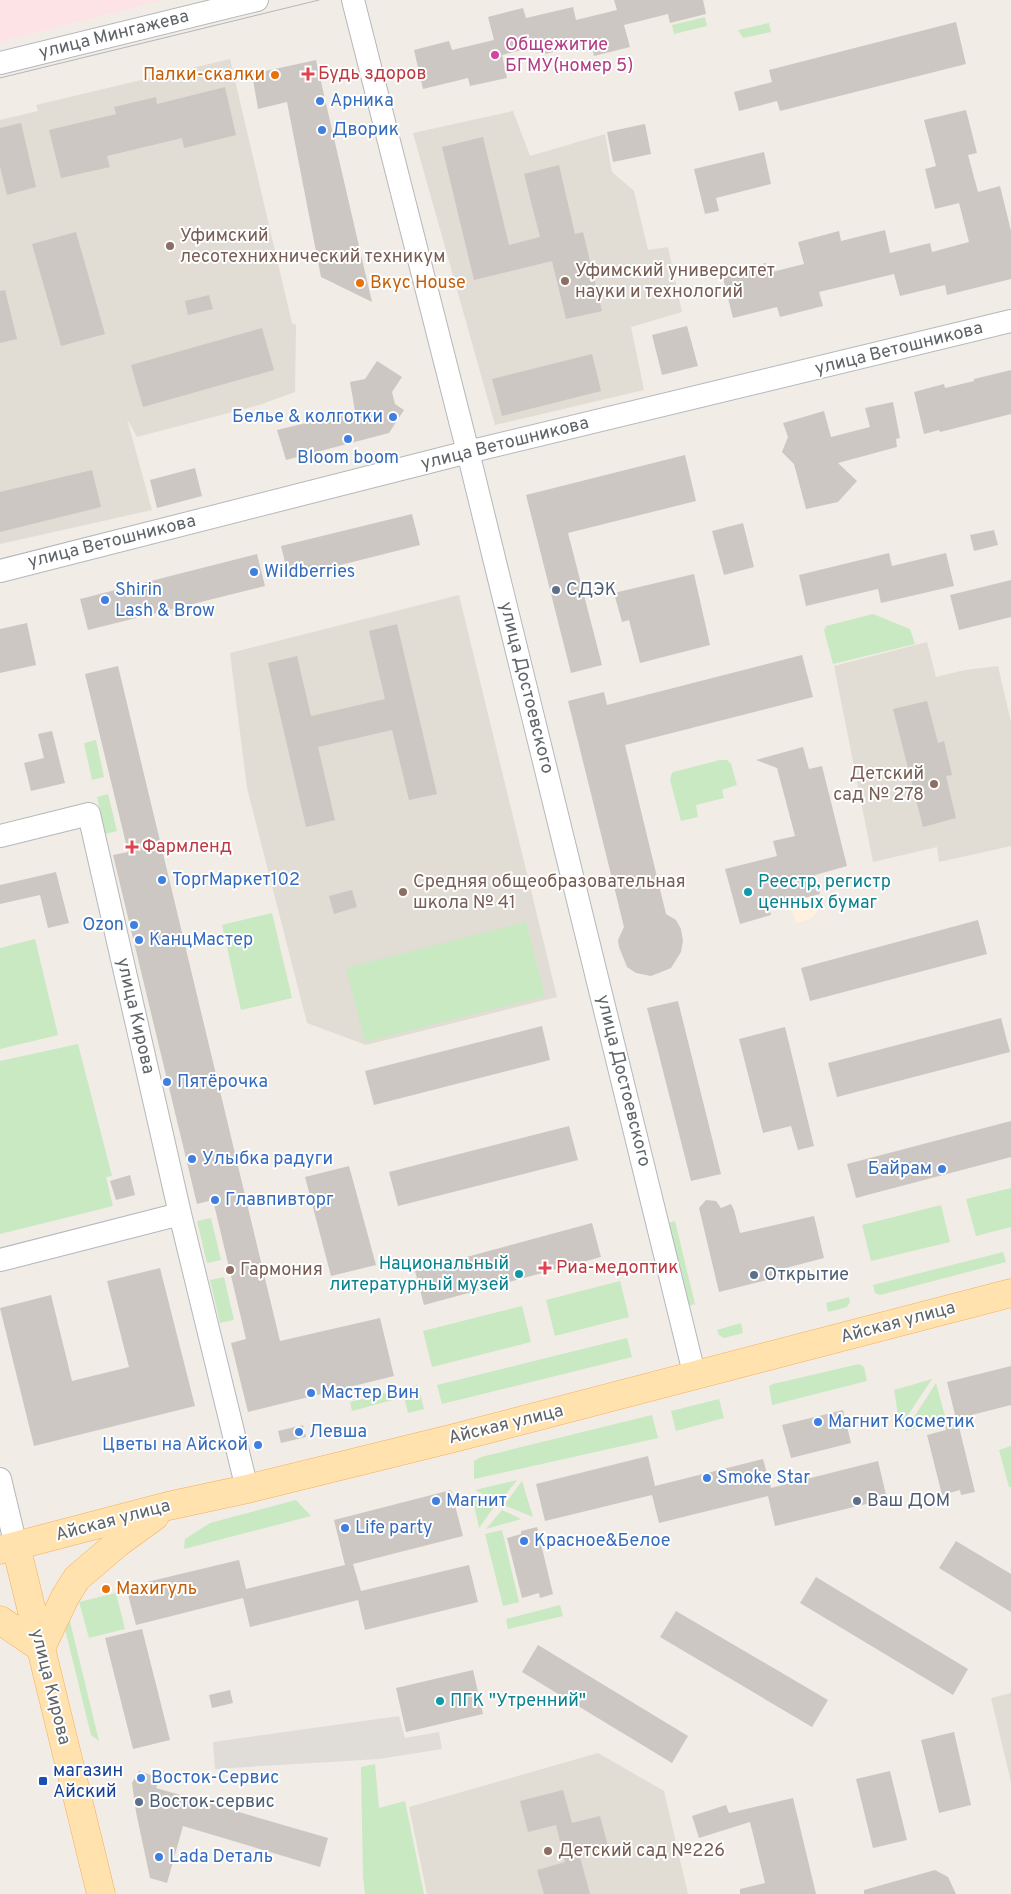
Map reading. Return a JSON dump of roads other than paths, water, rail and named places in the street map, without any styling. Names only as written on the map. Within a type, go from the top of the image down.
[{"type":"main road","name":"Айская улица","points":[[8,1548],[168,1506],[247,1489],[695,1377],[1011,1293]]},
{"type":"main road","points":[[0,1620],[41,1648],[77,1578],[118,1543],[168,1506]]},
{"type":"main road","name":"улица Кирова","points":[[8,1548],[41,1648],[101,1894]]},
{"type":"street","name":"улица Мингажева","points":[[0,63],[257,0]]},
{"type":"street","name":"улица Достоевского","points":[[353,0],[468,452],[695,1377]]},
{"type":"street","name":"улица Ветошникова","points":[[0,570],[468,452],[1011,321]]},
{"type":"street","name":"улица Кирова","points":[[0,836],[89,814],[180,1214]]},
{"type":"street","points":[[0,1260],[180,1214],[247,1489]]},
{"type":"street","name":"улица Кирова","points":[[0,1479],[8,1548]]},
{"type":"tram line","points":[[0,78],[319,0]]},
{"type":"place","name":"Общежитие БГМУ(номер 5)","points":[[495,55]]},
{"type":"place","name":"Будь здоров","points":[[308,74]]},
{"type":"place","name":"Палки-скалки","points":[[275,75]]},
{"type":"place","name":"Арника","points":[[320,101]]},
{"type":"place","name":"Дворик","points":[[322,130]]},
{"type":"place","name":"Уфимский лесотехнихнический техникум","points":[[170,246]]},
{"type":"place","name":"Уфимский университет науки и технологий","points":[[565,281]]},
{"type":"place","name":"Вкус House","points":[[360,283]]},
{"type":"place","name":"Белье & колготки","points":[[393,417]]},
{"type":"place","name":"Bloom boom","points":[[348,439]]},
{"type":"place","name":"Wildberries","points":[[254,572]]},
{"type":"place","name":"СДЭК","points":[[556,590]]},
{"type":"place","name":"Shirin Lash & Brow","points":[[105,600]]},
{"type":"place","name":"Детский сад № 278","points":[[934,784]]},
{"type":"place","name":"Фармленд","points":[[132,847]]},
{"type":"place","name":"ТоргМаркет102","points":[[162,880]]},
{"type":"place","name":"Средняя общеобразовательная школа № 41","points":[[403,892]]},
{"type":"place","name":"Реестр, регистр ценных бумаг","points":[[748,892]]},
{"type":"place","name":"Ozon","points":[[134,925]]},
{"type":"place","name":"КанцМастер","points":[[139,940]]},
{"type":"place","name":"Пятёрочка","points":[[167,1082]]},
{"type":"place","name":"Улыбка радуги","points":[[192,1159]]},
{"type":"place","name":"Байрам","points":[[942,1169]]},
{"type":"place","name":"Главпивторг","points":[[215,1200]]},
{"type":"place","name":"Риа-медоптик","points":[[545,1268]]},
{"type":"place","name":"Гармония","points":[[230,1270]]},
{"type":"place","name":"Национальный литературный музей","points":[[519,1274]]},
{"type":"place","name":"Открытие","points":[[754,1275]]},
{"type":"place","name":"Мастер Вин","points":[[311,1393]]},
{"type":"place","name":"Магнит Косметик","points":[[818,1422]]},
{"type":"place","name":"Левша","points":[[299,1432]]},
{"type":"place","name":"Цветы на Айской","points":[[258,1445]]},
{"type":"place","name":"Smoke Star","points":[[707,1478]]},
{"type":"place","name":"Магнит","points":[[436,1501]]},
{"type":"place","name":"Ваш ДОМ","points":[[857,1501]]},
{"type":"place","name":"Life party","points":[[345,1528]]},
{"type":"place","name":"Красное&Белое","points":[[524,1541]]},
{"type":"place","name":"Махигуль","points":[[106,1589]]},
{"type":"place","name":"ПГК \"Утренний\"","points":[[440,1701]]},
{"type":"place","name":"Восток-Сервис","points":[[141,1778]]},
{"type":"place","name":"магазин Айский","points":[[43,1781]]},
{"type":"place","name":"Восток-сервис","points":[[139,1802]]},
{"type":"place","name":"Детский сад №226","points":[[548,1851]]},
{"type":"place","name":"Lada Dеталь","points":[[159,1857]]}]
